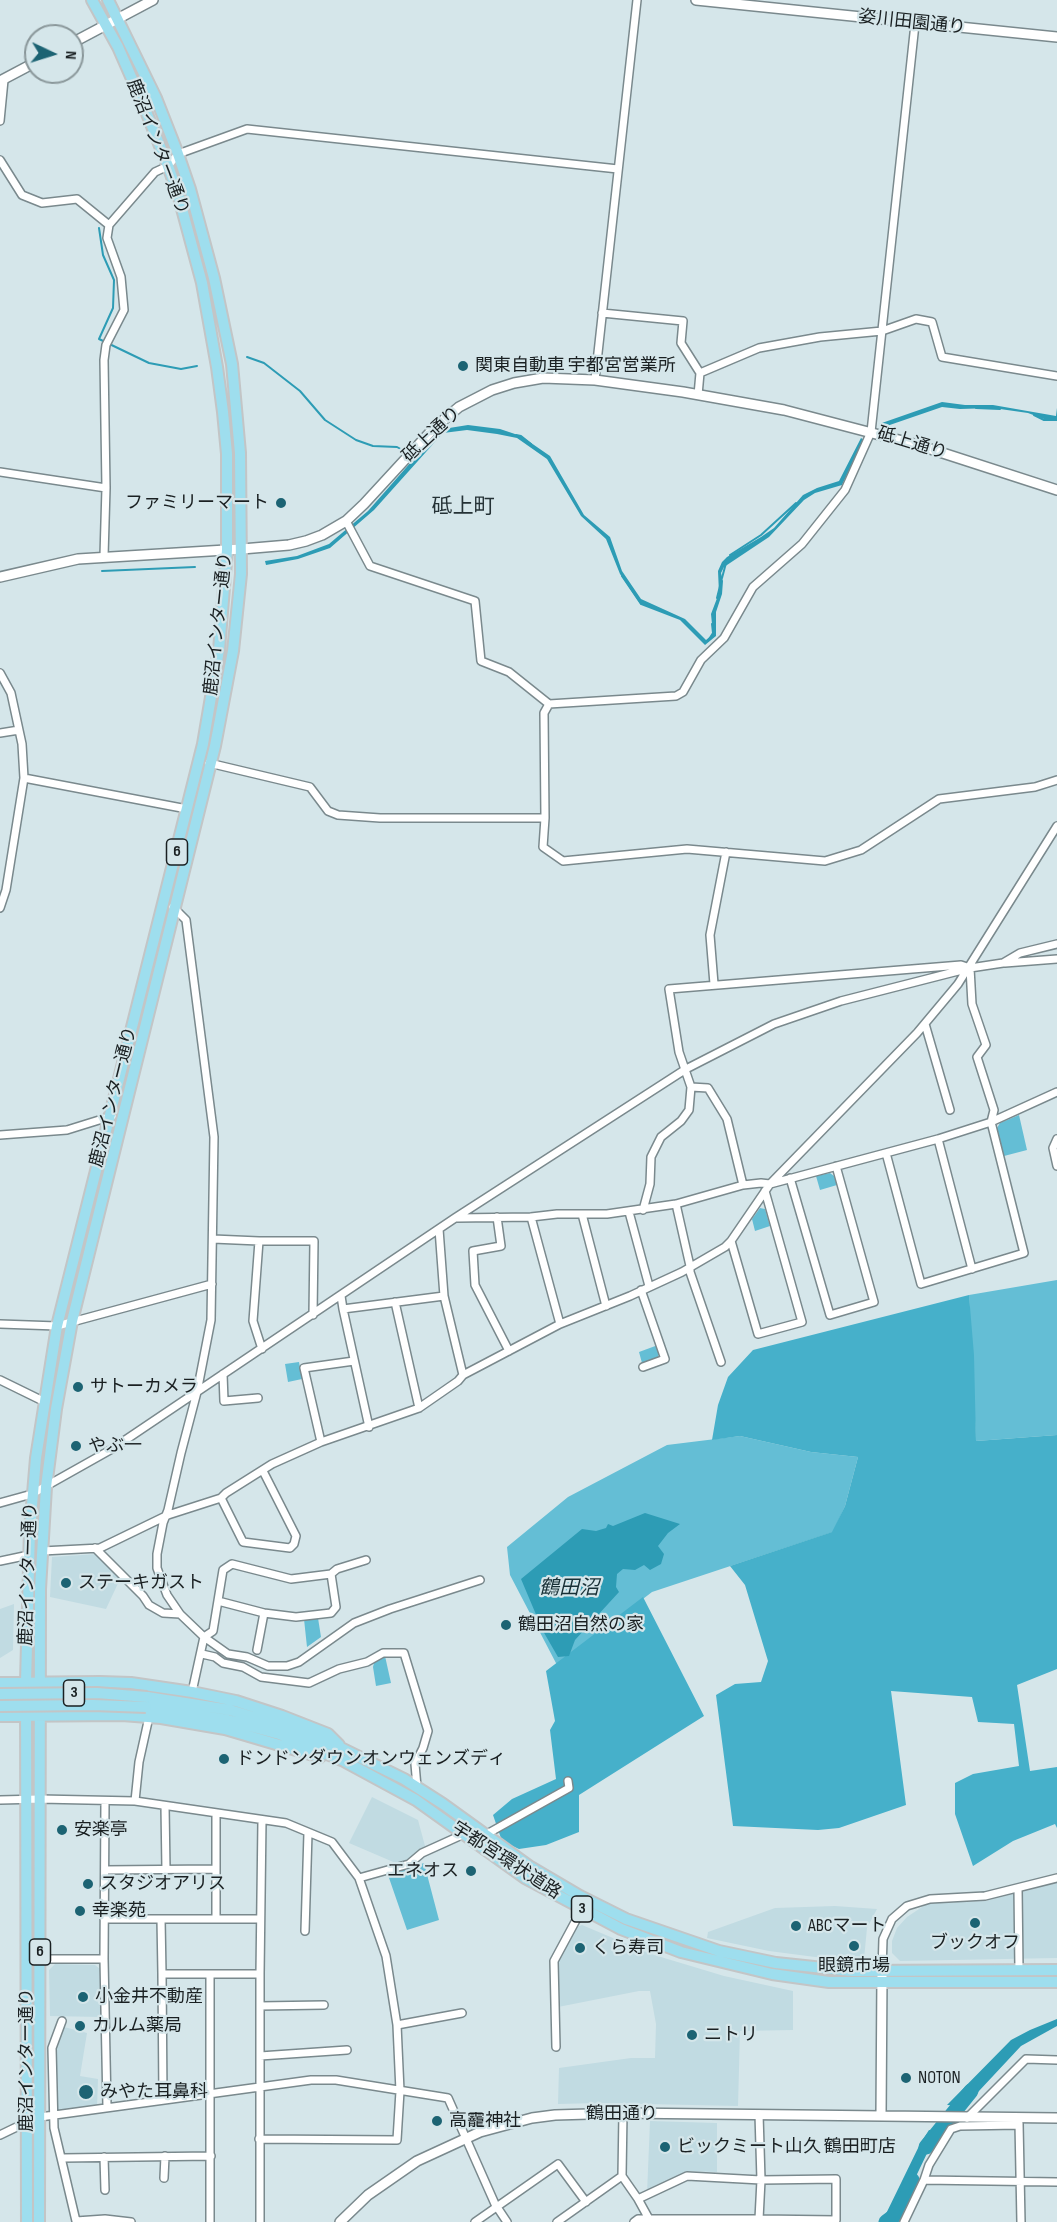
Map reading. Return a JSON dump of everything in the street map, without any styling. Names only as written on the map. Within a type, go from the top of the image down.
[{"type":"main road","name":"鹿沼インター通り","points":[[27,2222],[26,1683],[32,1494],[57,1326],[199,761],[219,650],[227,550],[227,454],[218,367],[202,283],[168,166],[143,104],[92,0]]},
{"type":"main road","name":"鹿沼インター通り","points":[[39,2222],[40,1682],[42,1551],[46,1487],[56,1409],[72,1321],[211,764],[233,651],[242,549],[240,453],[232,364],[214,278],[178,154],[156,98],[108,0]]},
{"type":"main road","name":"3","points":[[0,1683],[131,1683],[192,1692],[236,1701],[282,1716],[328,1734],[343,1749]]},
{"type":"main road","name":"3","points":[[0,1695],[97,1693],[147,1707]]},
{"type":"main road","name":"3","points":[[0,1706],[147,1707]]},
{"type":"main road","name":"3","points":[[0,1716],[147,1707]]},
{"type":"main road","name":"宇都宮環状道路","points":[[147,1707],[230,1710],[279,1725],[343,1749],[417,1787],[529,1866],[580,1896],[626,1919],[684,1941],[776,1963],[852,1971],[882,1978],[1057,1982]]},
{"type":"main road","name":"宇都宮環状道路","points":[[147,1707],[228,1720],[279,1734],[344,1761],[416,1800],[525,1878],[582,1909],[621,1929],[716,1962],[772,1974],[830,1982],[1019,1970],[1057,1970]]},
{"type":"street","points":[[84,37],[153,0]]},
{"type":"street","points":[[595,380],[637,0]]},
{"type":"street","name":"姿川田園通り","points":[[696,0],[1057,37]]},
{"type":"street","points":[[346,521],[369,566],[475,601],[481,661],[509,672],[549,704],[676,696],[683,693],[701,660],[724,638],[753,587],[802,544],[844,490],[871,432],[915,24]]},
{"type":"street","points":[[0,121],[2,81],[24,69]]},
{"type":"street","points":[[104,556],[106,488],[104,360],[106,345],[124,310],[121,277],[107,238],[109,225],[155,172],[168,166],[178,154],[247,129],[618,169]]},
{"type":"street","points":[[0,160],[22,195],[42,203],[77,198],[109,225]]},
{"type":"street","points":[[602,313],[683,321],[681,343],[700,373],[699,395]]},
{"type":"street","points":[[700,373],[759,348],[820,337],[882,331],[916,319],[932,322],[942,357],[1057,376]]},
{"type":"street","name":"砥上通り","points":[[0,578],[54,563],[104,556],[242,549],[289,545],[306,541],[346,521],[434,428],[470,401],[492,390],[529,380],[555,378],[595,380],[784,410],[871,432],[1057,490]]},
{"type":"street","points":[[0,472],[106,488]]},
{"type":"street","points":[[0,673],[11,693],[22,744],[24,778],[6,890],[0,908]]},
{"type":"street","points":[[549,704],[544,713],[543,847],[563,861],[687,849],[825,861],[861,850],[939,799],[1035,788],[1057,780]]},
{"type":"street","points":[[0,734],[19,730]]},
{"type":"street","points":[[199,761],[310,787],[328,811],[338,815],[380,818],[545,818]]},
{"type":"street","points":[[24,778],[187,809]]},
{"type":"street","points":[[42,1551],[100,1548],[165,1517],[220,1498],[272,1464],[321,1442],[419,1408],[458,1381],[463,1375],[509,1350],[560,1324],[682,1272],[714,1254],[731,1241],[770,1184],[925,1024],[970,968],[1057,826]]},
{"type":"street","points":[[714,984],[710,935],[726,852]]},
{"type":"street","points":[[163,903],[175,907],[186,920],[214,1137],[211,1320],[197,1392],[165,1517],[158,1554],[157,1568],[164,1589],[180,1614],[204,1637],[228,1654],[247,1657],[268,1666],[287,1666],[299,1662],[354,1623],[480,1580]]},
{"type":"street","points":[[1003,963],[1020,954],[1057,944]]},
{"type":"street","points":[[0,1503],[32,1494],[112,1449],[455,1218],[686,1069],[774,1024],[841,1001],[970,968],[1057,959]]},
{"type":"street","points":[[642,1210],[651,1184],[651,1157],[661,1137],[681,1121],[689,1110],[691,1088],[679,1052],[669,989],[961,965],[970,968]]},
{"type":"street","points":[[886,1153],[921,1284],[1024,1253],[991,1122],[994,1110],[977,1057],[986,1045],[972,1004],[970,968]]},
{"type":"street","points":[[925,1024],[950,1110]]},
{"type":"street","points":[[691,1088],[708,1088],[728,1119],[743,1185]]},
{"type":"street","points":[[455,1218],[629,1212],[676,1204],[743,1185],[770,1184],[938,1139],[991,1122],[1057,1092]]},
{"type":"street","points":[[0,1135],[68,1130],[110,1116],[123,1116]]},
{"type":"street","points":[[938,1139],[972,1269]]},
{"type":"street","points":[[1057,1139],[1053,1148],[1057,1166]]},
{"type":"street","points":[[790,1178],[830,1315],[874,1302],[836,1166]]},
{"type":"street","points":[[731,1241],[758,1334],[802,1322],[765,1191]]},
{"type":"street","points":[[676,1204],[690,1272],[721,1362]]},
{"type":"street","points":[[629,1212],[645,1288],[665,1359],[643,1367]]},
{"type":"street","points":[[582,1214],[606,1306]]},
{"type":"street","points":[[497,1217],[501,1246],[473,1251],[475,1285],[509,1350]]},
{"type":"street","points":[[531,1217],[560,1324]]},
{"type":"street","points":[[439,1229],[444,1296],[463,1375]]},
{"type":"street","points":[[213,1239],[314,1241],[313,1315]]},
{"type":"street","points":[[259,1241],[253,1321],[262,1349]]},
{"type":"street","points":[[0,1324],[57,1326],[212,1284]]},
{"type":"street","points":[[340,1296],[369,1426]]},
{"type":"street","points":[[344,1309],[444,1296]]},
{"type":"street","points":[[395,1302],[419,1408]]},
{"type":"street","points":[[321,1442],[304,1368],[354,1361]]},
{"type":"street","points":[[224,1374],[224,1401],[258,1398]]},
{"type":"street","points":[[0,1380],[45,1402]]},
{"type":"street","points":[[220,1498],[243,1542],[290,1548],[296,1536],[263,1471]]},
{"type":"street","points":[[95,1548],[149,1605],[163,1613],[180,1614]]},
{"type":"street","points":[[0,1561],[29,1555]]},
{"type":"street","points":[[192,1692],[204,1637],[213,1630],[223,1570],[232,1564],[291,1579],[331,1574],[337,1569],[366,1560]]},
{"type":"street","points":[[218,1601],[296,1617],[331,1613],[336,1607],[331,1574]]},
{"type":"street","points":[[257,1650],[264,1612]]},
{"type":"street","points":[[202,1654],[215,1657],[223,1663],[243,1667],[261,1677],[309,1683],[339,1669],[367,1662],[382,1653],[404,1653],[428,1731],[415,1764],[417,1787]]},
{"type":"street","points":[[135,1801],[138,1762],[147,1707]]},
{"type":"street","points":[[485,1835],[569,1788],[568,1781]]},
{"type":"street","points":[[0,1800],[135,1801],[286,1823],[332,1842],[359,1878],[386,1956],[397,2025],[400,2091],[398,2139],[259,2139]]},
{"type":"street","points":[[105,1802],[104,1959],[107,2107]]},
{"type":"street","points":[[165,1806],[166,1870]]},
{"type":"street","points":[[216,1813],[216,1919]]},
{"type":"street","points":[[260,2222],[262,1820]]},
{"type":"street","points":[[305,1931],[308,1833]]},
{"type":"street","points":[[359,1878],[409,1864],[422,1853],[464,1834]]},
{"type":"street","points":[[105,1870],[216,1869]]},
{"type":"street","points":[[881,2116],[883,1939],[891,1919],[907,1906],[930,1899],[985,1896],[1057,1878]]},
{"type":"street","points":[[1018,1888],[1019,1970]]},
{"type":"street","points":[[556,2047],[554,1961],[582,1909]]},
{"type":"street","points":[[104,1919],[260,1919]]},
{"type":"street","points":[[161,1919],[163,2099]]},
{"type":"street","points":[[40,1959],[104,1959]]},
{"type":"street","points":[[162,1974],[260,1974]]},
{"type":"street","points":[[210,1975],[210,2222]]},
{"type":"street","points":[[260,2006],[324,2005]]},
{"type":"street","points":[[397,2025],[462,2013]]},
{"type":"street","points":[[62,2021],[52,2048],[54,2128],[63,2158],[76,2221],[130,2222]]},
{"type":"street","points":[[260,2056],[347,2050]]},
{"type":"street","points":[[967,2118],[1026,2060],[1057,2060]]},
{"type":"street","points":[[40,2116],[311,2080],[336,2080],[448,2098],[497,2207],[507,2222]]},
{"type":"street","points":[[623,2113],[622,2176],[649,2219]]},
{"type":"street","name":"鶴田通り","points":[[340,2222],[368,2195],[398,2172],[465,2137],[532,2118],[623,2113],[967,2118]]},
{"type":"street","points":[[759,2114],[761,2180],[759,2219]]},
{"type":"street","points":[[967,2118],[1019,2122]]},
{"type":"street","points":[[904,2222],[924,2181],[929,2165],[951,2130],[960,2126],[1057,2118]]},
{"type":"street","points":[[0,2135],[27,2122]]},
{"type":"street","points":[[1019,2122],[1021,2222]]},
{"type":"street","points":[[164,2178],[165,2156]]},
{"type":"street","points":[[63,2158],[211,2156]]},
{"type":"street","points":[[104,2157],[105,2190]]},
{"type":"street","points":[[475,2222],[558,2164],[586,2202]]},
{"type":"street","points":[[557,2222],[622,2176]]},
{"type":"street","points":[[634,2222],[649,2219],[836,2220],[836,2179],[761,2180],[687,2176],[638,2199]]},
{"type":"street","points":[[924,2181],[1057,2182]]},
{"type":"shaded area","points":[[1019,1115],[1027,1150],[1004,1156],[997,1128],[1000,1123]]},
{"type":"shaded area","points":[[830,1173],[834,1176],[837,1185],[820,1190],[816,1176]]},
{"type":"shaded area","points":[[760,1208],[765,1209],[770,1226],[755,1231],[752,1219]]},
{"type":"shaded area","points":[[1057,1280],[1057,1435],[976,1441],[969,1295]]},
{"type":"shaded area","points":[[969,1295],[974,1355],[976,1441],[1057,1435],[1057,1669],[1017,1685],[1030,1771],[1057,1767],[1057,1828],[1055,1824],[1013,1841],[973,1866],[955,1814],[955,1783],[973,1774],[1019,1766],[1014,1724],[978,1722],[972,1697],[891,1691],[906,1805],[839,1828],[818,1830],[733,1826],[716,1695],[735,1684],[761,1682],[768,1661],[745,1585],[730,1566],[832,1532],[845,1506],[858,1457],[811,1452],[740,1436],[712,1440],[718,1405],[728,1377],[753,1350]]},
{"type":"shaded area","points":[[658,1345],[660,1353],[657,1358],[642,1363],[639,1352]]},
{"type":"shaded area","points":[[299,1362],[302,1379],[288,1382],[285,1364]]},
{"type":"shaded area","points":[[740,1436],[811,1452],[858,1457],[845,1506],[833,1532],[652,1592],[557,1665],[510,1575],[507,1547],[568,1497],[667,1445]]},
{"type":"shaded area","points":[[98,1554],[121,1577],[106,1609],[50,1597],[52,1557]]},
{"type":"shaded area","points":[[643,1597],[704,1716],[579,1795],[579,1832],[546,1845],[519,1849],[502,1841],[493,1815],[512,1799],[556,1779],[550,1730],[555,1721],[546,1671]]},
{"type":"shaded area","points":[[14,1604],[13,1650],[0,1658],[0,1609]]},
{"type":"shaded area","points":[[318,1618],[321,1637],[307,1647],[304,1619]]},
{"type":"shaded area","points":[[385,1656],[391,1683],[376,1686],[374,1663]]},
{"type":"shaded area","points":[[372,1797],[418,1820],[425,1846],[407,1862],[398,1864],[349,1843]]},
{"type":"shaded area","points":[[424,1863],[439,1920],[407,1930],[388,1875]]},
{"type":"shaded area","points":[[1057,1883],[1057,1958],[900,1961],[892,1953],[892,1941],[897,1928],[907,1917],[928,1903],[986,1901]]},
{"type":"shaded area","points":[[835,1906],[877,1909],[867,1928],[864,1959],[815,1957],[769,1951],[707,1938],[708,1932],[775,1908]]},
{"type":"shaded area","name":"ニトリ","points":[[582,1925],[651,1954],[724,1976],[793,1991],[793,2030],[740,2031],[738,2106],[558,2104],[559,2068],[631,2058],[655,2058],[656,2024],[650,1991],[639,1991],[558,2007],[557,1964],[577,1927]]},
{"type":"shaded area","points":[[55,1964],[95,1965],[100,1969],[101,2017],[50,2016],[49,1970]]},
{"type":"shaded area","points":[[64,2027],[87,2033],[80,2076],[98,2079],[97,2107],[58,2112],[56,2048]]},
{"type":"shaded area","points":[[650,2121],[717,2123],[717,2172],[686,2171],[647,2194]]},
{"type":"water","points":[[942,402],[993,405],[1056,416],[1057,408],[1057,420],[993,408],[942,407],[881,428],[879,424]]},
{"type":"water","points":[[468,425],[500,429],[521,436],[550,456],[584,515],[610,537],[622,571],[641,599],[685,619],[706,640],[713,634],[711,614],[719,593],[718,571],[722,562],[774,528],[803,495],[839,481],[861,438],[864,440],[842,485],[815,493],[804,500],[769,537],[724,567],[721,573],[722,594],[716,612],[716,636],[705,645],[680,620],[641,605],[620,574],[606,539],[581,516],[547,459],[517,438],[497,434],[467,430],[443,433],[374,510],[330,548],[298,559],[266,565],[265,561],[297,556],[329,544],[368,511],[443,429]]},
{"type":"water","name":"鶴田沼","points":[[645,1513],[680,1524],[668,1533],[658,1546],[664,1554],[661,1564],[650,1570],[644,1565],[635,1570],[623,1569],[617,1574],[616,1587],[619,1592],[575,1640],[569,1656],[558,1657],[543,1631],[521,1579],[582,1529],[596,1531],[606,1528],[608,1524],[613,1526]]},
{"type":"water","points":[[1057,2019],[1057,2026],[1021,2046],[965,2106],[947,2105],[1011,2040]]},
{"type":"water","points":[[929,2130],[941,2131],[932,2143],[894,2222],[882,2222],[920,2144]]},
{"type":"waterway","points":[[99,228],[103,255],[114,280],[113,308],[99,339],[149,363],[181,369],[197,366]]},
{"type":"waterway","points":[[247,357],[264,363],[300,391],[325,420],[356,440],[373,446],[397,447],[406,452]]},
{"type":"waterway","points":[[976,408],[1000,409]]},
{"type":"waterway","points":[[1034,415],[1044,420],[1057,420]]},
{"type":"waterway","points":[[516,435],[531,444]]},
{"type":"waterway","points":[[730,555],[761,535],[796,503]]},
{"type":"waterway","points":[[722,578],[726,563]]},
{"type":"waterway","points":[[102,571],[195,567]]},
{"type":"waterway","points":[[622,576],[641,604]]},
{"type":"waterway","points":[[717,598],[720,586]]},
{"type":"waterway","points":[[708,641],[713,633],[712,624]]},
{"type":"waterway","points":[[926,2147],[971,2091]]},
{"type":"waterway","points":[[886,2222],[898,2213],[905,2203],[912,2180]]},
{"type":"place","name":"関東自動車 宇都宮営業所","points":[[463,366]]},
{"type":"place","name":"ファミリーマート","points":[[281,503]]},
{"type":"place","name":"サトーカメラ","points":[[78,1387]]},
{"type":"place","name":"やぶ一","points":[[76,1446]]},
{"type":"place","name":"ステーキガスト","points":[[66,1583]]},
{"type":"place","name":"鶴田沼自然の家","points":[[506,1625]]},
{"type":"place","name":"ドンドンダウンオンウェンズディ","points":[[224,1759]]},
{"type":"place","name":"安楽亭","points":[[62,1830]]},
{"type":"place","name":"エネオス","points":[[471,1871]]},
{"type":"place","name":"スタジオアリス","points":[[88,1884]]},
{"type":"place","name":"幸楽苑","points":[[80,1911]]},
{"type":"place","name":"ブックオフ","points":[[975,1923]]},
{"type":"place","name":"ABCマート","points":[[796,1926]]},
{"type":"place","name":"眼鏡市場","points":[[854,1946]]},
{"type":"place","name":"くら寿司","points":[[580,1948]]},
{"type":"place","name":"小金井不動産","points":[[83,1997]]},
{"type":"place","name":"カルム薬局","points":[[80,2026]]},
{"type":"place","name":"ニトリ","points":[[692,2035]]},
{"type":"place","name":"NOTON","points":[[906,2078]]},
{"type":"place","name":"みやた耳鼻科","points":[[86,2092]]},
{"type":"place","name":"高靇神社","points":[[437,2121]]},
{"type":"place","name":"ビックミート山久 鶴田町店","points":[[665,2147]]},
{"type":"district","name":"砥上町","points":[[463,508]]}]
